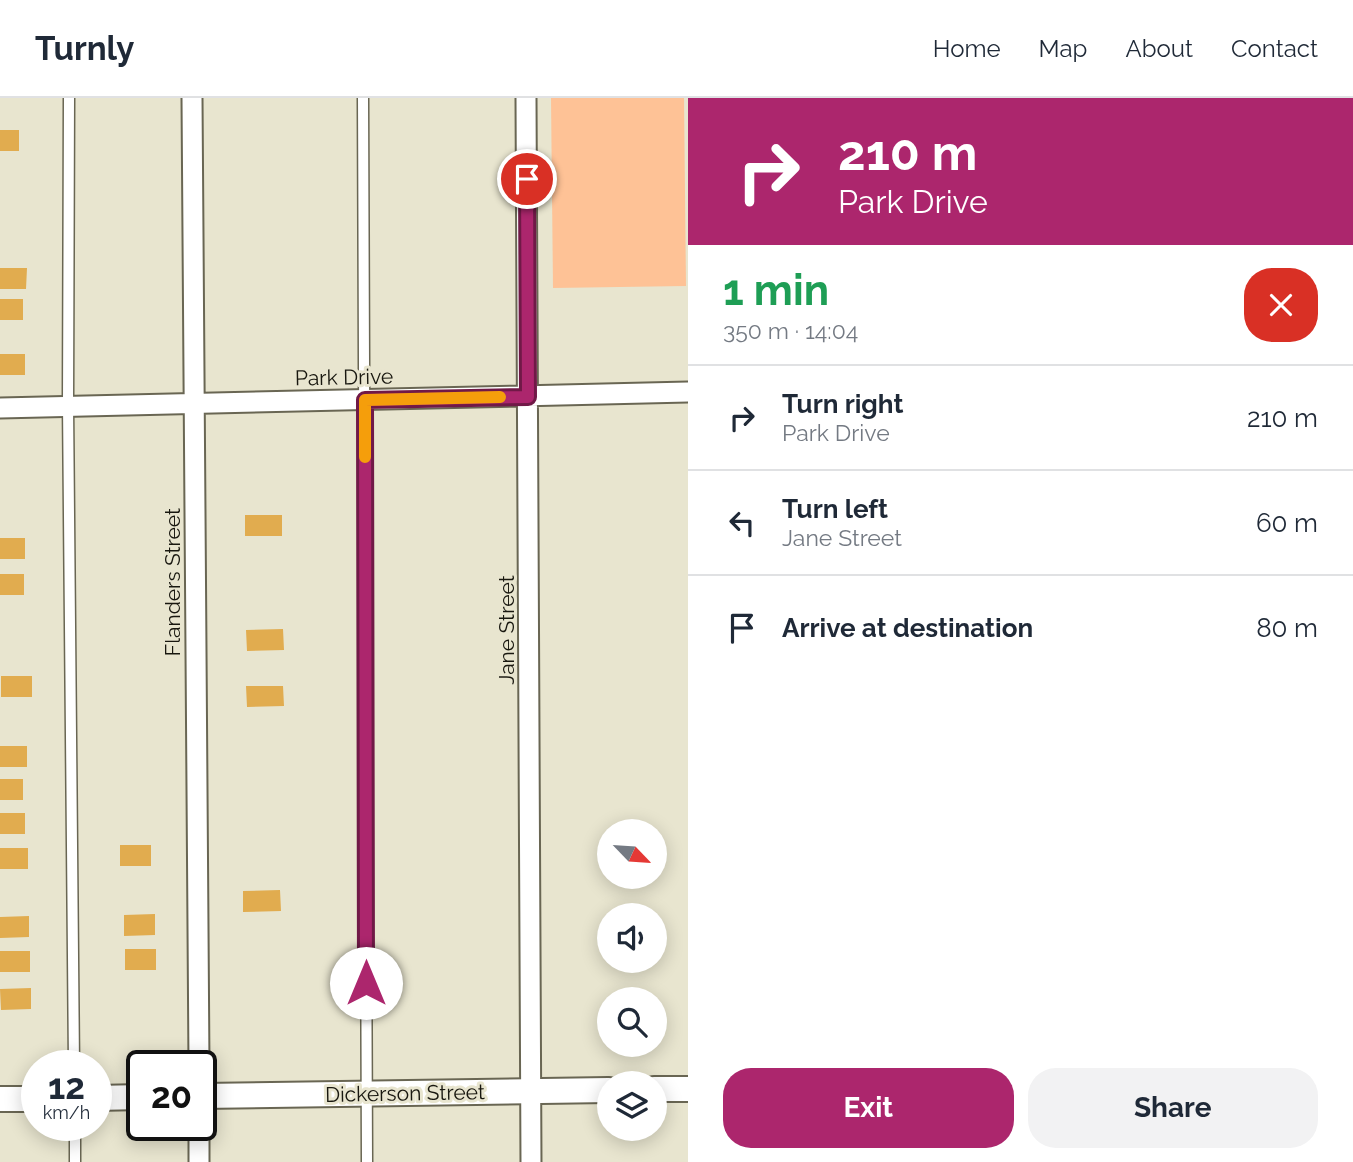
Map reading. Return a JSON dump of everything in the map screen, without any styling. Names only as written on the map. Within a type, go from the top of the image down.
[{"type":"street","name":"Flanders Street","points":[[192,98],[199,1050]]},
{"type":"street","name":"Jane Street","points":[[526,98],[531,1162]]},
{"type":"street","name":"Park Drive","points":[[0,408],[688,392]]},
{"type":"street","points":[[667,1089],[688,1089]]},
{"type":"street","name":"Dickerson Street","points":[[217,1096],[597,1090]]},
{"type":"street","points":[[0,1100],[21,1099]]},
{"type":"street","points":[[199,1141],[199,1162]]},
{"type":"lane","points":[[69,98],[68,405],[74,1050]]},
{"type":"lane","points":[[363,98],[367,1162]]},
{"type":"lane","points":[[75,1141],[75,1162]]},
{"type":"shaded area","points":[[551,98],[684,98],[686,286],[553,288]]},
{"type":"building","points":[[0,130],[19,130],[19,151],[0,151]]},
{"type":"building","points":[[0,268],[27,268],[26,289],[0,289]]},
{"type":"building","points":[[0,299],[23,299],[23,320],[0,320]]},
{"type":"building","points":[[0,354],[25,354],[25,375],[0,375]]},
{"type":"building","points":[[245,515],[282,515],[282,536],[245,536]]},
{"type":"building","points":[[0,538],[25,538],[25,559],[0,559]]},
{"type":"building","points":[[0,574],[24,574],[24,595],[0,595]]},
{"type":"building","points":[[283,629],[284,650],[247,651],[246,630]]},
{"type":"building","points":[[1,676],[32,676],[32,697],[1,697]]},
{"type":"building","points":[[246,686],[283,686],[284,706],[247,707]]},
{"type":"building","points":[[0,746],[27,746],[27,767],[0,767]]},
{"type":"building","points":[[0,779],[23,779],[23,800],[0,800]]},
{"type":"building","points":[[0,813],[25,813],[25,834],[0,834]]},
{"type":"building","points":[[120,845],[151,845],[151,866],[120,866]]},
{"type":"building","points":[[0,848],[28,848],[28,869],[0,869]]},
{"type":"building","points":[[280,890],[281,911],[243,912],[243,891]]},
{"type":"building","points":[[155,914],[155,935],[124,936],[124,915]]},
{"type":"building","points":[[29,916],[29,937],[0,938],[0,917]]},
{"type":"building","points":[[125,949],[156,949],[156,970],[125,970]]},
{"type":"building","points":[[0,951],[30,951],[30,972],[0,972]]},
{"type":"building","points":[[31,988],[31,1009],[1,1010],[0,989]]},
{"type":"slow traffic","points":[[365,457],[365,400],[500,397]]},
{"type":"route","points":[[366,983],[365,400],[528,397],[527,179]]}]
